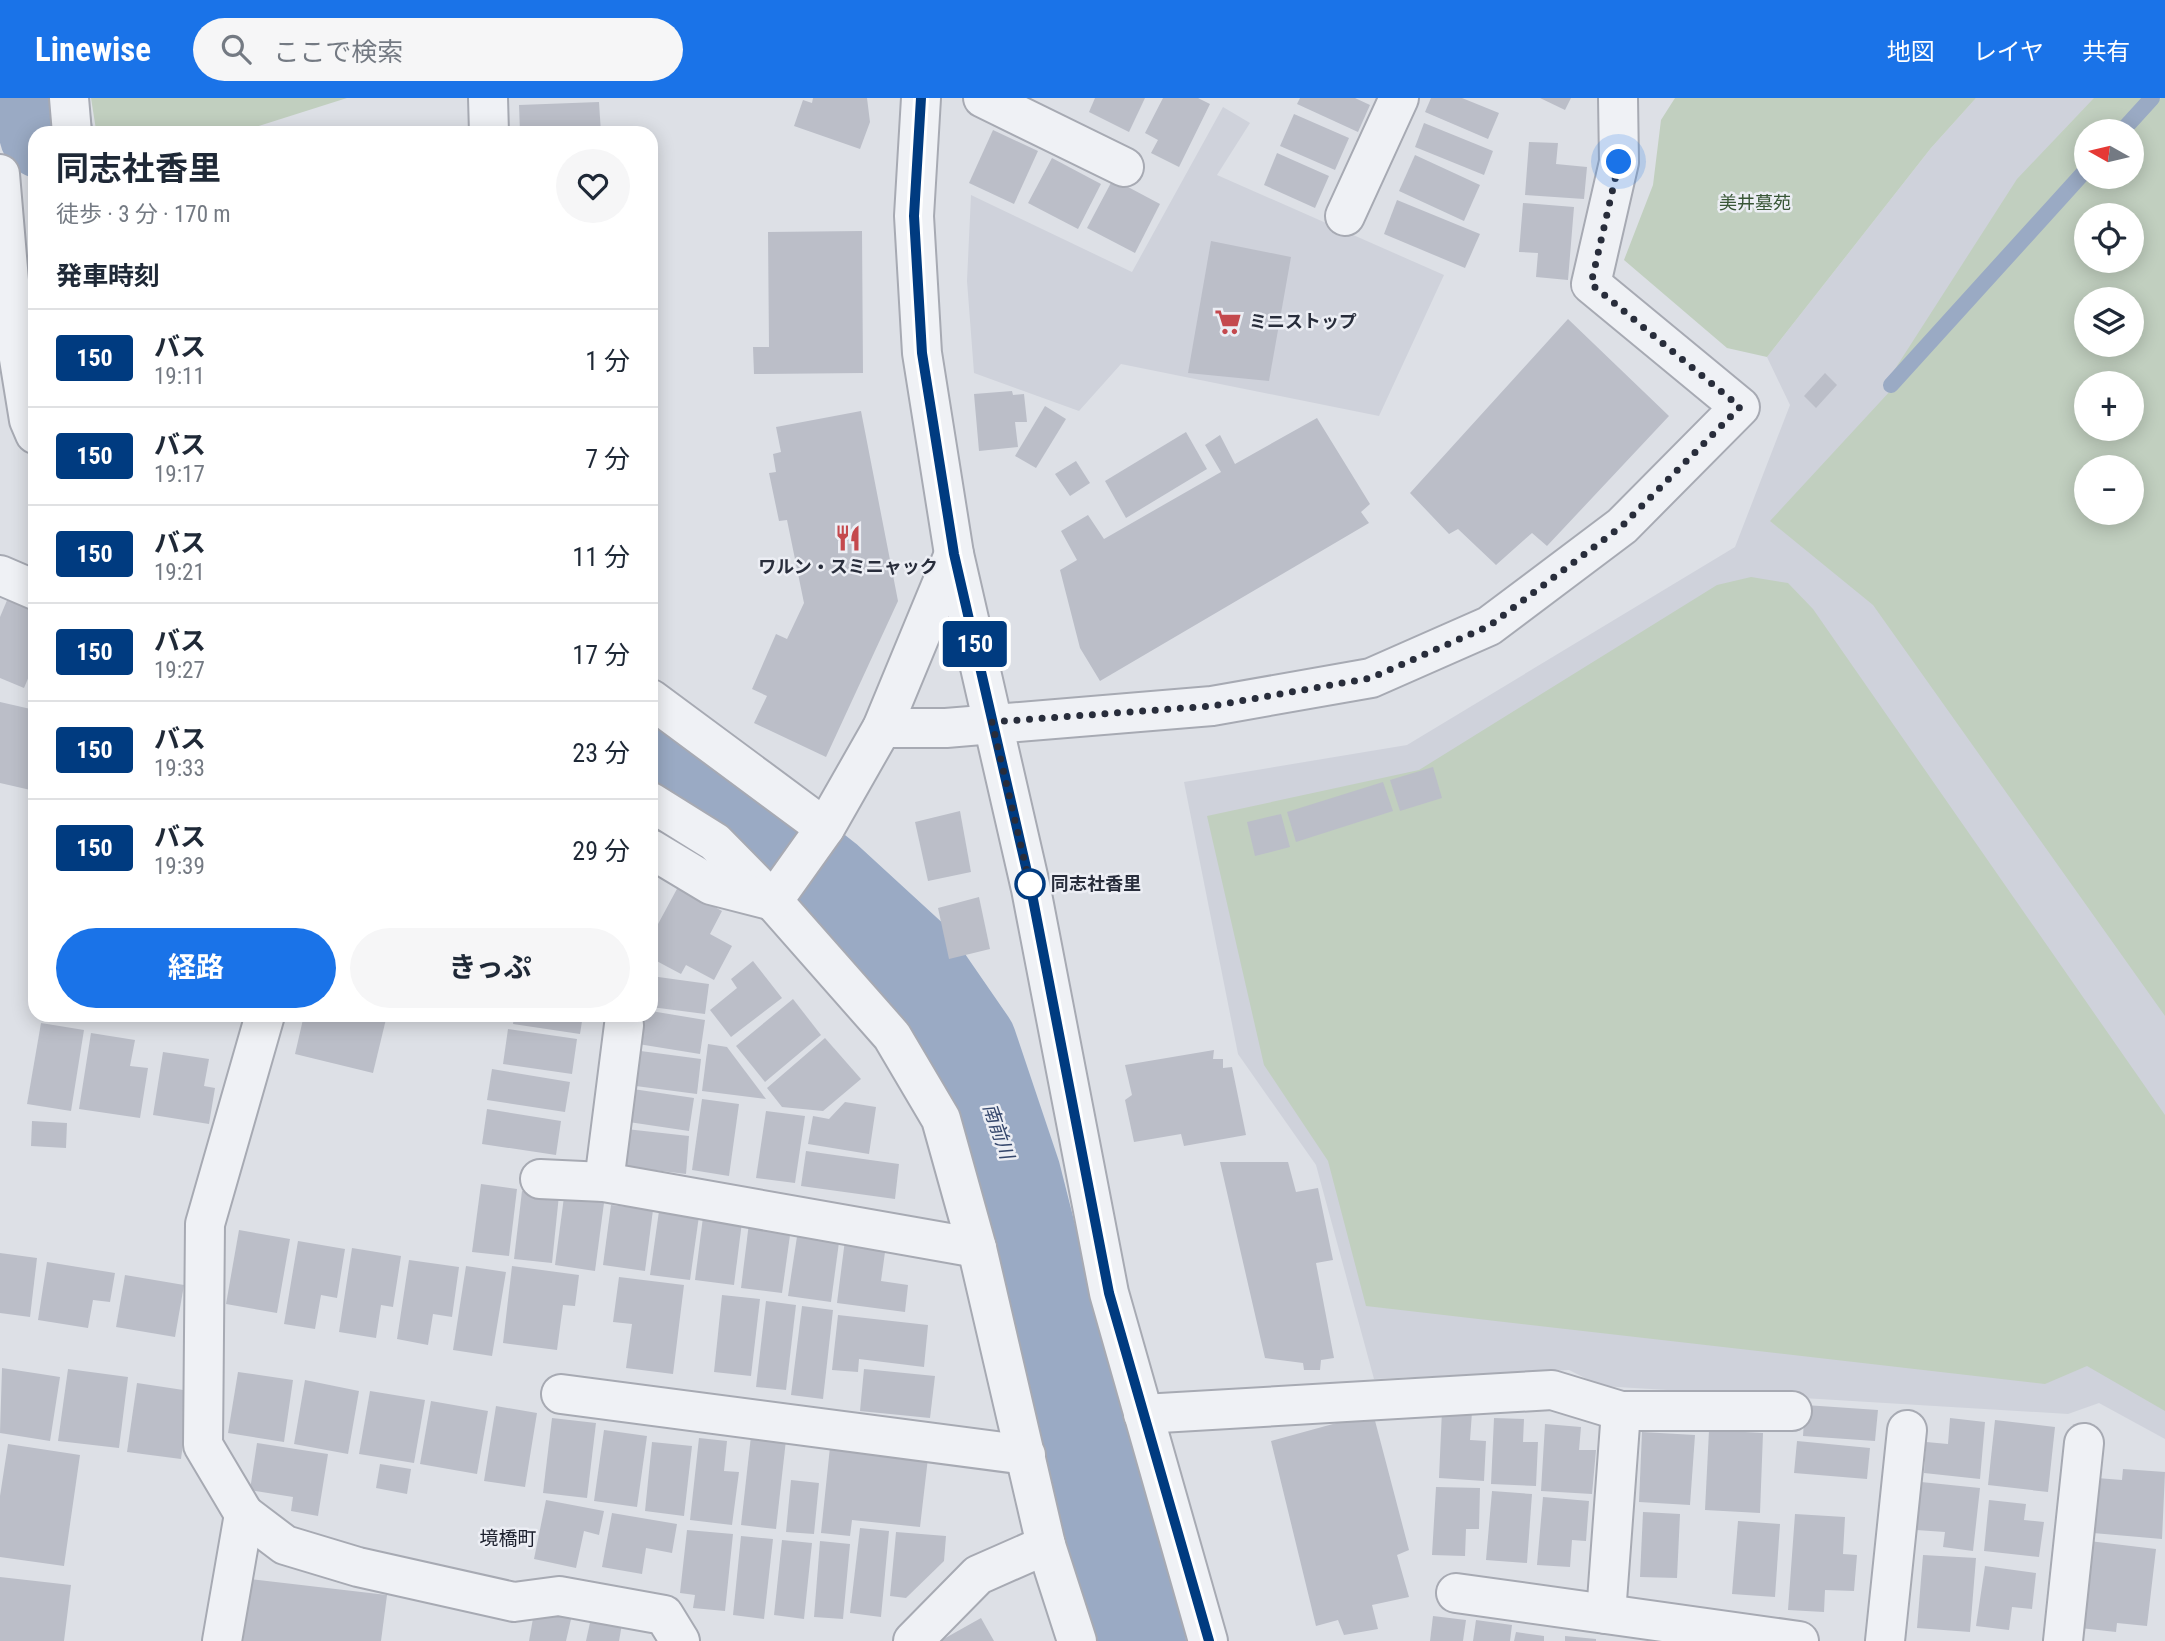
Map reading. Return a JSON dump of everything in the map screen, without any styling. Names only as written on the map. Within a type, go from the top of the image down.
[{"type":"street","points":[[69,98],[71,126]]},
{"type":"street","points":[[488,98],[489,126]]},
{"type":"street","points":[[921,98],[914,216],[922,353],[954,554],[1031,889],[1109,1293],[1209,1641]]},
{"type":"street","points":[[983,98],[1124,167]]},
{"type":"street","points":[[1345,216],[1399,98]]},
{"type":"street","points":[[882,728],[946,728],[992,722],[1212,706],[1371,678],[1489,626],[1622,526],[1740,407],[1591,284],[1619,162],[1618,98]]},
{"type":"street","points":[[0,174],[24,311],[28,398]]},
{"type":"street","points":[[774,901],[825,828],[882,728],[954,554]]},
{"type":"street","points":[[0,575],[28,587]]},
{"type":"street","points":[[658,704],[825,828]]},
{"type":"street","points":[[658,806],[715,842],[774,901],[892,1035],[941,1119],[977,1248],[1046,1545],[1077,1641]]},
{"type":"street","points":[[658,853],[711,885],[774,901]]},
{"type":"street","points":[[263,1022],[205,1224],[203,1445],[244,1514],[285,1545],[358,1567],[514,1602],[559,1596],[664,1615],[680,1641]]},
{"type":"street","points":[[604,1182],[624,1026]]},
{"type":"street","points":[[540,1179],[604,1182],[977,1248]]},
{"type":"street","points":[[1143,1414],[1552,1390],[1621,1411],[1793,1410]]},
{"type":"street","points":[[561,1394],[1026,1455]]},
{"type":"street","points":[[1606,1614],[1621,1411]]},
{"type":"street","points":[[1885,1641],[1907,1430]]},
{"type":"street","points":[[2063,1641],[2084,1443]]},
{"type":"street","points":[[222,1641],[244,1514]]},
{"type":"street","points":[[913,1641],[978,1575],[1046,1545]]},
{"type":"street","points":[[1456,1593],[1799,1641]]},
{"type":"shaded area","points":[[1976,98],[2165,98],[2165,1439],[2099,1403],[2068,1414],[1601,1386],[1569,1370],[1374,1379],[1316,1165],[1238,1054],[1184,782],[1407,745],[1735,547],[1790,405],[1767,357],[1931,148]]},
{"type":"shaded area","name":"ミニストップ","points":[[1223,107],[1250,123],[1217,175],[1444,275],[1379,416],[1121,364],[1079,411],[974,373],[967,281],[971,195],[1132,272]]},
{"type":"green space","points":[[91,98],[347,98],[259,126],[95,126]]},
{"type":"green space","name":"美井墓苑","points":[[1675,98],[1976,98],[1931,148],[1767,357],[1727,348],[1624,260],[1653,185],[1661,120]]},
{"type":"green space","points":[[2094,98],[2147,98],[2128,119],[2074,119]]},
{"type":"green space","points":[[2161,98],[2165,98],[2165,1016],[1873,605],[1770,521],[2077,189],[2144,189],[2144,119],[2141,119]]},
{"type":"green space","points":[[2074,119],[2074,178],[1886,383],[2017,179]]},
{"type":"green space","points":[[1751,577],[1788,583],[1813,609],[2165,1115],[2165,1411],[2087,1366],[2045,1384],[1366,1306],[1328,1161],[1264,1065],[1207,816],[1419,770],[1717,585]]},
{"type":"building","points":[[813,98],[867,98],[870,122],[860,149],[794,126],[803,100],[812,103]]},
{"type":"building","points":[[1095,98],[1145,98],[1129,132],[1089,112]]},
{"type":"building","points":[[1163,98],[1198,98],[1210,104],[1179,167],[1151,153],[1158,140],[1145,133]]},
{"type":"building","points":[[1300,98],[1355,98],[1370,105],[1358,132],[1297,104]]},
{"type":"building","points":[[1431,98],[1462,98],[1499,113],[1488,139],[1425,112]]},
{"type":"building","points":[[1540,98],[1571,98],[1565,110]]},
{"type":"building","points":[[599,102],[601,126],[520,126],[519,105]]},
{"type":"building","points":[[1294,114],[1349,138],[1335,170],[1280,146]]},
{"type":"building","points":[[1424,123],[1493,151],[1484,175],[1415,147]]},
{"type":"building","points":[[993,130],[1038,151],[1014,204],[969,183]]},
{"type":"building","points":[[1529,142],[1558,143],[1556,164],[1587,167],[1584,199],[1525,195]]},
{"type":"building","points":[[1277,153],[1329,176],[1315,208],[1264,185]]},
{"type":"building","points":[[1415,155],[1480,185],[1464,221],[1399,191]]},
{"type":"building","points":[[1052,158],[1101,184],[1078,229],[1028,203]]},
{"type":"building","points":[[1113,179],[1160,204],[1135,253],[1087,228]]},
{"type":"building","points":[[1397,200],[1480,234],[1465,268],[1384,234]]},
{"type":"building","points":[[1523,203],[1574,207],[1568,280],[1536,277],[1538,253],[1519,252]]},
{"type":"building","points":[[862,231],[863,373],[754,374],[753,347],[769,347],[768,232]]},
{"type":"building","points":[[1211,241],[1291,257],[1269,381],[1188,373]]},
{"type":"building","points":[[1568,319],[1669,416],[1547,546],[1532,533],[1496,565],[1458,529],[1449,534],[1410,493]]},
{"type":"building","points":[[1825,373],[1837,385],[1816,408],[1804,396]]},
{"type":"building","points":[[1012,391],[1013,395],[1024,394],[1027,422],[1015,422],[1018,447],[979,451],[974,394]]},
{"type":"building","points":[[1045,406],[1066,419],[1036,468],[1015,456]]},
{"type":"building","points":[[861,411],[898,601],[826,757],[754,723],[767,696],[752,689],[776,634],[787,639],[804,603],[787,520],[779,521],[769,473],[776,472],[773,454],[781,452],[776,427]]},
{"type":"building","points":[[1317,418],[1370,504],[1361,512],[1369,523],[1100,681],[1080,648],[1060,570],[1077,560],[1061,531],[1088,515],[1104,539],[1221,472],[1205,445],[1220,435],[1235,464]]},
{"type":"building","points":[[1186,432],[1207,469],[1126,518],[1105,481]]},
{"type":"building","points":[[1076,461],[1090,483],[1070,496],[1055,474]]},
{"type":"building","points":[[8,598],[28,606],[28,679],[24,688],[0,678],[0,617]]},
{"type":"building","points":[[0,702],[28,708],[28,789],[0,783]]},
{"type":"building","points":[[1433,767],[1442,798],[1400,811],[1390,780]]},
{"type":"building","points":[[1383,782],[1393,811],[1296,842],[1287,812]]},
{"type":"building","points":[[960,811],[971,872],[928,881],[915,822]]},
{"type":"building","points":[[1281,814],[1290,847],[1255,856],[1247,822]]},
{"type":"building","points":[[678,887],[722,911],[710,934],[732,946],[714,980],[686,965],[681,974],[658,962],[658,924]]},
{"type":"building","points":[[979,897],[990,949],[949,959],[938,908]]},
{"type":"building","points":[[753,961],[782,998],[731,1037],[710,1010],[737,988],[731,979]]},
{"type":"building","points":[[658,977],[709,984],[705,1014],[658,1008]]},
{"type":"building","points":[[793,999],[821,1035],[765,1082],[736,1046]]},
{"type":"building","points":[[658,1012],[705,1020],[700,1054],[632,1043],[635,1022],[658,1022]]},
{"type":"building","points":[[302,1022],[385,1022],[373,1073],[295,1054]]},
{"type":"building","points":[[513,1022],[582,1022],[580,1034]]},
{"type":"building","points":[[41,1023],[84,1030],[71,1111],[27,1104]]},
{"type":"building","points":[[508,1029],[577,1039],[572,1074],[503,1064]]},
{"type":"building","points":[[91,1033],[135,1040],[130,1066],[148,1068],[140,1118],[79,1109]]},
{"type":"building","points":[[825,1038],[861,1079],[823,1111],[782,1107],[767,1088]]},
{"type":"building","points":[[708,1044],[727,1047],[766,1099],[702,1091]]},
{"type":"building","points":[[633,1050],[701,1059],[697,1094],[628,1085]]},
{"type":"building","points":[[1214,1050],[1213,1059],[1223,1059],[1223,1068],[1232,1067],[1246,1135],[1184,1146],[1181,1134],[1134,1142],[1125,1100],[1132,1095],[1125,1065]]},
{"type":"building","points":[[163,1052],[209,1059],[204,1086],[215,1088],[209,1124],[153,1115]]},
{"type":"building","points":[[492,1069],[570,1082],[565,1112],[487,1100]]},
{"type":"building","points":[[626,1088],[694,1098],[689,1131],[622,1121]]},
{"type":"building","points":[[702,1099],[739,1104],[729,1176],[692,1170]]},
{"type":"building","points":[[845,1102],[876,1107],[869,1154],[808,1144],[813,1116],[829,1119]]},
{"type":"building","points":[[487,1109],[561,1121],[556,1155],[482,1144]]},
{"type":"building","points":[[766,1111],[805,1116],[795,1183],[756,1178]]},
{"type":"building","points":[[32,1121],[67,1123],[66,1148],[31,1146]]},
{"type":"building","points":[[617,1128],[689,1136],[686,1174],[629,1167],[614,1154]]},
{"type":"building","points":[[806,1151],[899,1164],[895,1199],[801,1186]]},
{"type":"building","points":[[1220,1162],[1288,1162],[1296,1192],[1318,1188],[1333,1260],[1316,1263],[1334,1358],[1321,1360],[1320,1370],[1304,1370],[1303,1363],[1265,1358]]},
{"type":"building","points":[[481,1184],[517,1189],[509,1256],[472,1252]]},
{"type":"building","points":[[522,1191],[559,1195],[552,1263],[514,1259]]},
{"type":"building","points":[[564,1197],[604,1203],[595,1271],[555,1265]]},
{"type":"building","points":[[611,1205],[653,1210],[645,1271],[603,1265]]},
{"type":"building","points":[[659,1211],[699,1216],[690,1280],[650,1275]]},
{"type":"building","points":[[703,1217],[742,1222],[734,1285],[695,1280]]},
{"type":"building","points":[[749,1223],[791,1228],[782,1293],[741,1288]]},
{"type":"building","points":[[239,1230],[290,1239],[277,1313],[226,1304]]},
{"type":"building","points":[[798,1230],[840,1235],[831,1302],[788,1296]]},
{"type":"building","points":[[845,1240],[886,1245],[881,1281],[908,1285],[905,1312],[837,1303]]},
{"type":"building","points":[[298,1241],[345,1249],[337,1298],[321,1295],[315,1329],[284,1324]]},
{"type":"building","points":[[352,1248],[401,1256],[393,1307],[381,1305],[376,1338],[339,1332]]},
{"type":"building","points":[[0,1253],[37,1258],[30,1317],[0,1313]]},
{"type":"building","points":[[409,1260],[459,1267],[452,1317],[433,1314],[428,1345],[397,1339]]},
{"type":"building","points":[[47,1262],[115,1273],[110,1302],[93,1300],[88,1328],[38,1320]]},
{"type":"building","points":[[466,1266],[506,1272],[492,1356],[453,1350]]},
{"type":"building","points":[[512,1266],[579,1275],[575,1306],[563,1305],[557,1350],[503,1343]]},
{"type":"building","points":[[125,1275],[184,1285],[175,1337],[116,1327]]},
{"type":"building","points":[[619,1277],[684,1285],[673,1374],[626,1368],[632,1324],[613,1322]]},
{"type":"building","points":[[722,1295],[760,1299],[751,1376],[714,1372]]},
{"type":"building","points":[[766,1301],[796,1305],[786,1390],[756,1387]]},
{"type":"building","points":[[802,1306],[833,1310],[823,1399],[791,1395]]},
{"type":"building","points":[[838,1315],[928,1325],[924,1367],[859,1359],[858,1372],[832,1370]]},
{"type":"building","points":[[2,1368],[60,1377],[50,1441],[0,1433]]},
{"type":"building","points":[[68,1369],[128,1377],[119,1448],[58,1441]]},
{"type":"building","points":[[864,1369],[935,1376],[930,1418],[860,1411]]},
{"type":"building","points":[[238,1372],[293,1380],[284,1442],[228,1433]]},
{"type":"building","points":[[305,1380],[359,1391],[348,1454],[294,1444]]},
{"type":"building","points":[[137,1383],[190,1391],[181,1459],[127,1452]]},
{"type":"building","points":[[370,1391],[425,1400],[414,1463],[359,1454]]},
{"type":"building","points":[[431,1401],[488,1411],[477,1474],[420,1464]]},
{"type":"building","points":[[1805,1405],[1878,1410],[1875,1441],[1803,1436]]},
{"type":"building","points":[[496,1406],[537,1413],[525,1487],[484,1481]]},
{"type":"building","points":[[1442,1410],[1472,1412],[1470,1440],[1486,1441],[1484,1481],[1439,1478]]},
{"type":"building","points":[[1373,1413],[1409,1550],[1397,1555],[1409,1597],[1372,1605],[1378,1629],[1344,1635],[1338,1620],[1316,1626],[1271,1441]]},
{"type":"building","points":[[552,1418],[596,1423],[587,1498],[543,1493]]},
{"type":"building","points":[[1494,1418],[1524,1419],[1523,1442],[1538,1442],[1536,1486],[1491,1484]]},
{"type":"building","points":[[1950,1418],[1985,1422],[1980,1479],[1924,1473],[1926,1442],[1948,1444]]},
{"type":"building","points":[[1995,1420],[2055,1427],[2048,1492],[1988,1485]]},
{"type":"building","points":[[1545,1424],[1581,1427],[1579,1450],[1596,1450],[1592,1494],[1541,1491]]},
{"type":"building","points":[[604,1430],[647,1436],[637,1507],[594,1501]]},
{"type":"building","points":[[1709,1430],[1763,1433],[1760,1513],[1705,1510]]},
{"type":"building","points":[[1642,1432],[1695,1435],[1690,1505],[1639,1502]]},
{"type":"building","points":[[751,1436],[786,1440],[776,1529],[741,1525]]},
{"type":"building","points":[[699,1438],[727,1441],[724,1471],[739,1472],[732,1525],[690,1520]]},
{"type":"building","points":[[1797,1441],[1870,1448],[1867,1479],[1794,1473]]},
{"type":"building","points":[[652,1442],[692,1446],[684,1516],[645,1511]]},
{"type":"building","points":[[257,1443],[328,1454],[318,1516],[291,1511],[293,1497],[250,1490]]},
{"type":"building","points":[[8,1444],[80,1455],[64,1566],[0,1557],[0,1496]]},
{"type":"building","points":[[830,1447],[928,1458],[920,1527],[852,1520],[850,1536],[821,1533]]},
{"type":"building","points":[[380,1464],[411,1469],[407,1494],[376,1488]]},
{"type":"building","points":[[2123,1469],[2165,1472],[2162,1539],[2093,1533],[2097,1478],[2122,1480]]},
{"type":"building","points":[[791,1480],[819,1483],[814,1534],[786,1532]]},
{"type":"building","points":[[1921,1482],[1980,1488],[1973,1551],[1943,1547],[1945,1532],[1916,1530]]},
{"type":"building","points":[[1436,1487],[1480,1488],[1479,1529],[1466,1529],[1465,1556],[1432,1555]]},
{"type":"building","points":[[1492,1491],[1532,1494],[1527,1563],[1486,1560]]},
{"type":"building","points":[[1543,1497],[1589,1501],[1586,1541],[1572,1540],[1570,1567],[1537,1565]]},
{"type":"building","points":[[546,1500],[604,1511],[599,1535],[584,1531],[576,1568],[534,1559]]},
{"type":"building","points":[[1989,1500],[2026,1504],[2024,1520],[2044,1522],[2039,1557],[1984,1551]]},
{"type":"building","points":[[1643,1512],[1680,1514],[1677,1578],[1640,1577]]},
{"type":"building","points":[[612,1513],[677,1524],[672,1553],[646,1548],[642,1574],[602,1567]]},
{"type":"building","points":[[1795,1514],[1845,1517],[1843,1554],[1857,1555],[1854,1591],[1825,1590],[1824,1612],[1788,1610]]},
{"type":"building","points":[[1738,1521],[1780,1524],[1775,1597],[1732,1594]]},
{"type":"building","points":[[860,1528],[889,1531],[881,1617],[850,1613]]},
{"type":"building","points":[[687,1530],[733,1534],[725,1611],[693,1608],[695,1595],[680,1593]]},
{"type":"building","points":[[896,1532],[946,1536],[944,1561],[906,1598],[890,1596]]},
{"type":"building","points":[[741,1536],[773,1539],[764,1619],[733,1615]]},
{"type":"building","points":[[782,1540],[812,1543],[804,1619],[774,1615]]},
{"type":"building","points":[[820,1541],[850,1544],[843,1619],[814,1617]]},
{"type":"building","points":[[2089,1541],[2156,1549],[2147,1626],[2117,1623],[2116,1632],[2080,1628]]},
{"type":"building","points":[[1923,1555],[1976,1558],[1970,1632],[1917,1628]]},
{"type":"building","points":[[1985,1566],[2036,1573],[2032,1609],[2012,1607],[2009,1630],[1976,1626]]},
{"type":"building","points":[[0,1577],[71,1585],[64,1641],[0,1641]]},
{"type":"building","points":[[250,1579],[387,1595],[381,1641],[243,1641]]},
{"type":"building","points":[[535,1607],[572,1615],[566,1641],[529,1641]]},
{"type":"building","points":[[1433,1616],[1466,1620],[1463,1641],[1430,1641]]},
{"type":"building","points":[[591,1618],[622,1624],[619,1641],[586,1641]]},
{"type":"building","points":[[981,1618],[994,1641],[940,1641]]},
{"type":"building","points":[[1476,1620],[1512,1625],[1510,1641],[1473,1641]]},
{"type":"building","points":[[1516,1632],[1544,1636],[1544,1641],[1514,1641]]},
{"type":"building","points":[[1565,1636],[1596,1639],[1596,1641],[1565,1641]]},
{"type":"waterway","name":"南前川","points":[[41,98],[45,126]]},
{"type":"waterway","points":[[2133,119],[2152,98]]},
{"type":"waterway","points":[[1891,385],[2074,183]]},
{"type":"waterway","name":"南前川","points":[[658,755],[825,879],[910,957],[970,1044],[1014,1175],[1070,1396],[1139,1641]]},
{"type":"bus line","name":"150","points":[[921,98],[914,216],[922,353],[954,554],[1031,889],[1109,1293],[1209,1641]]},
{"type":"place","name":"ミニストップ","points":[[1228,322]]},
{"type":"place","name":"ワルン・スミニャック","points":[[848,538]]},
{"type":"place","name":"同志社香里","points":[[1030,884]]},
{"type":"district","name":"境橋町","points":[[508,1538]]},
{"type":"route","points":[[1030,884],[1031,889],[992,722],[1212,706],[1371,678],[1489,626],[1622,526],[1740,407],[1591,284],[1619,162]]}]
